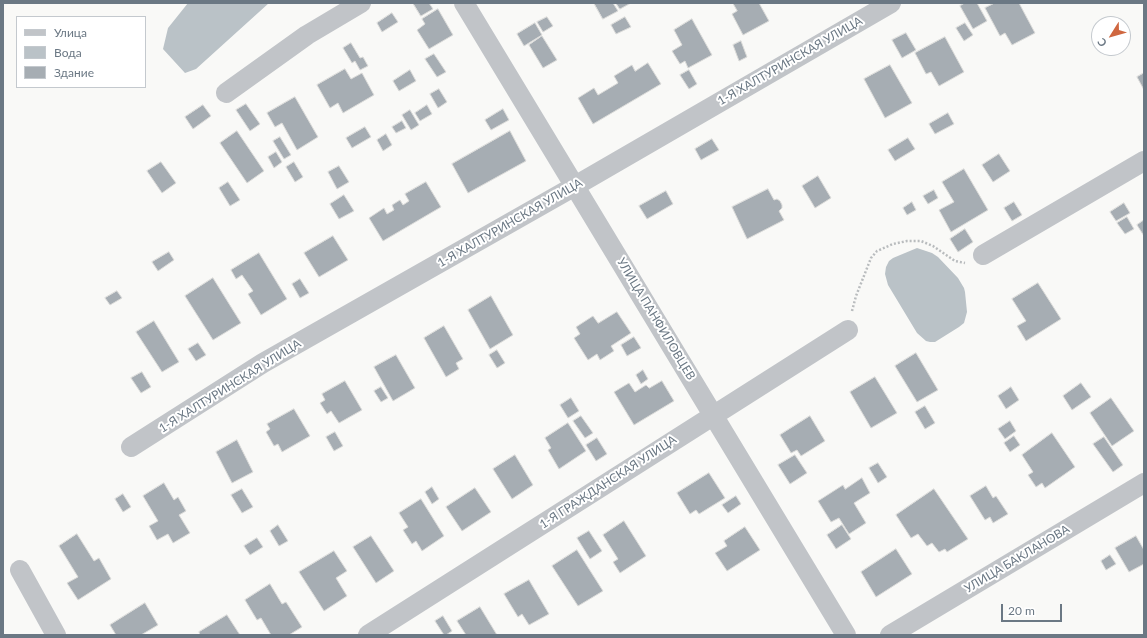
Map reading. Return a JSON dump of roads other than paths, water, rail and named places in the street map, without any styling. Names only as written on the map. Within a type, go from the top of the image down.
[{"type":"street","points":[[226,93],[307,35],[361,3]]},
{"type":"street","name":"УЛИЦА ПАНФИЛОВЦЕВ","points":[[464,3],[846,635]]},
{"type":"street","name":"1-Я ХАЛТУРИНСКАЯ УЛИЦА","points":[[131,447],[263,363],[575,186],[891,3]]},
{"type":"street","points":[[983,255],[1144,161]]},
{"type":"street","name":"1-Я ГРАЖДАНСКАЯ УЛИЦА","points":[[368,635],[848,330]]},
{"type":"street","name":"УЛИЦА БАКЛАНОВА","points":[[890,635],[1144,483]]},
{"type":"street","points":[[20,570],[56,635]]},
{"type":"water","points":[[188,3],[269,3],[196,69],[185,73],[163,49],[168,28]]},
{"type":"water","points":[[917,248],[932,253],[938,257],[958,278],[965,292],[967,312],[964,323],[935,342],[926,341],[917,333],[888,285],[885,274],[889,261]]}]
